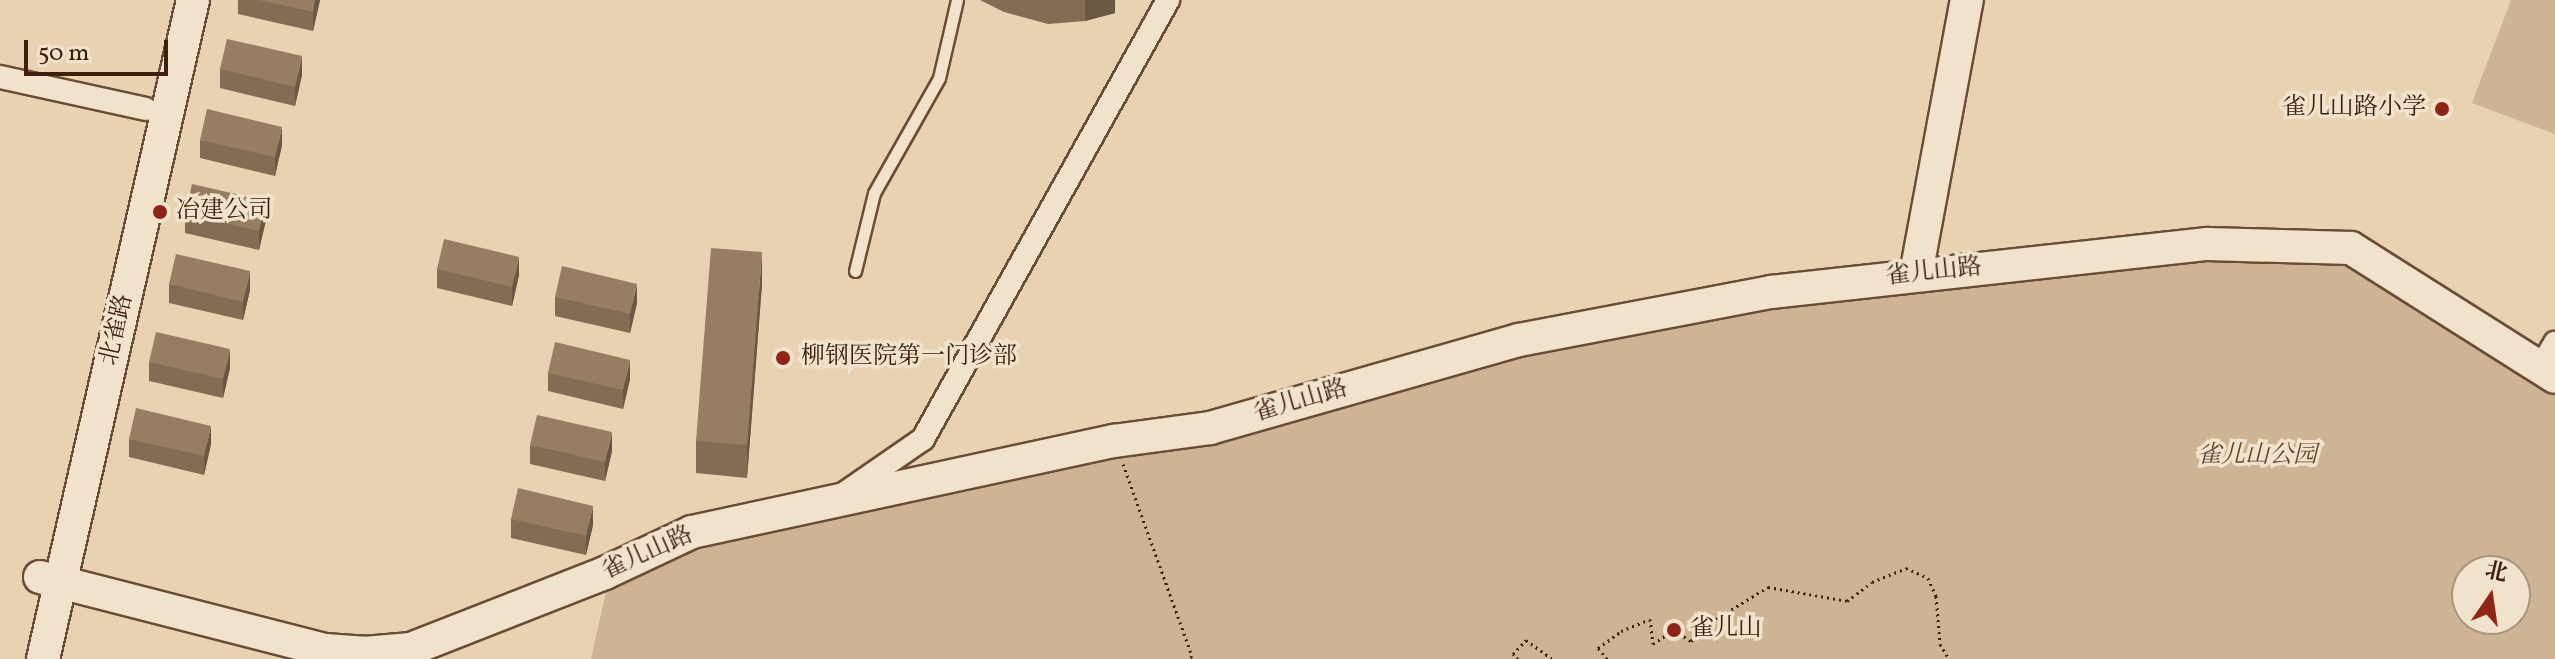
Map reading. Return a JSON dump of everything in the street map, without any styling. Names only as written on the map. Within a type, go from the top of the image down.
[{"type":"street","name":"北雀路","points":[[43,659],[50,580],[171,0]]},
{"type":"street","name":"北雀路","points":[[21,659],[50,580],[193,0]]},
{"type":"street","points":[[835,501],[923,439],[1168,0]]},
{"type":"street","points":[[1916,274],[1967,0]]},
{"type":"street","points":[[0,77],[146,109]]},
{"type":"street","name":"雀儿山路","points":[[50,580],[325,650],[364,653],[433,650],[692,532],[1114,441],[1210,428],[1519,340],[1771,292],[2207,244],[2351,248],[2550,362]]},
{"type":"lane","points":[[855,271],[874,193],[939,78],[957,0]]},
{"type":"path","points":[[1114,441],[1192,658]]},
{"type":"path","points":[[1607,659],[1598,648],[1621,631],[1650,619],[1653,644],[1674,630],[1691,641],[1737,605],[1768,587],[1847,601],[1872,582],[1906,568],[1928,578],[1936,596],[1940,644],[1949,659]]},
{"type":"path","points":[[1518,659],[1513,654],[1526,640],[1552,659]]},
{"type":"green space","points":[[2511,0],[2555,0],[2555,134],[2472,103]]},
{"type":"green space","name":"雀儿山公园","points":[[2207,254],[2352,257],[2555,387],[2555,659],[591,659],[609,578],[701,542],[1521,344],[1906,285]]},
{"type":"building","points":[[259,0],[315,0],[313,12]]},
{"type":"building","points":[[227,39],[302,56],[295,87],[220,69]]},
{"type":"building","points":[[207,109],[282,127],[275,157],[200,140]]},
{"type":"building","points":[[192,184],[266,201],[259,231],[185,214]]},
{"type":"building","points":[[444,239],[519,257],[512,287],[437,269]]},
{"type":"building","points":[[711,248],[762,252],[747,445],[696,441]]},
{"type":"building","points":[[176,254],[250,271],[243,302],[169,284]]},
{"type":"building","points":[[562,266],[637,284],[630,314],[555,297]]},
{"type":"building","points":[[156,332],[230,349],[223,379],[149,362]]},
{"type":"building","points":[[555,342],[630,360],[623,390],[548,373]]},
{"type":"building","points":[[136,408],[211,426],[204,456],[129,439]]},
{"type":"building","points":[[537,415],[612,432],[605,462],[530,445]]},
{"type":"building","points":[[518,488],[593,506],[586,536],[511,519]]},
{"type":"place","name":"雀儿山路小学","points":[[2442,109]]},
{"type":"place","name":"冶建公司","points":[[160,212]]},
{"type":"place","name":"柳钢医院第一门诊部","points":[[783,358]]},
{"type":"place","name":"雀儿山","points":[[1674,630]]}]
